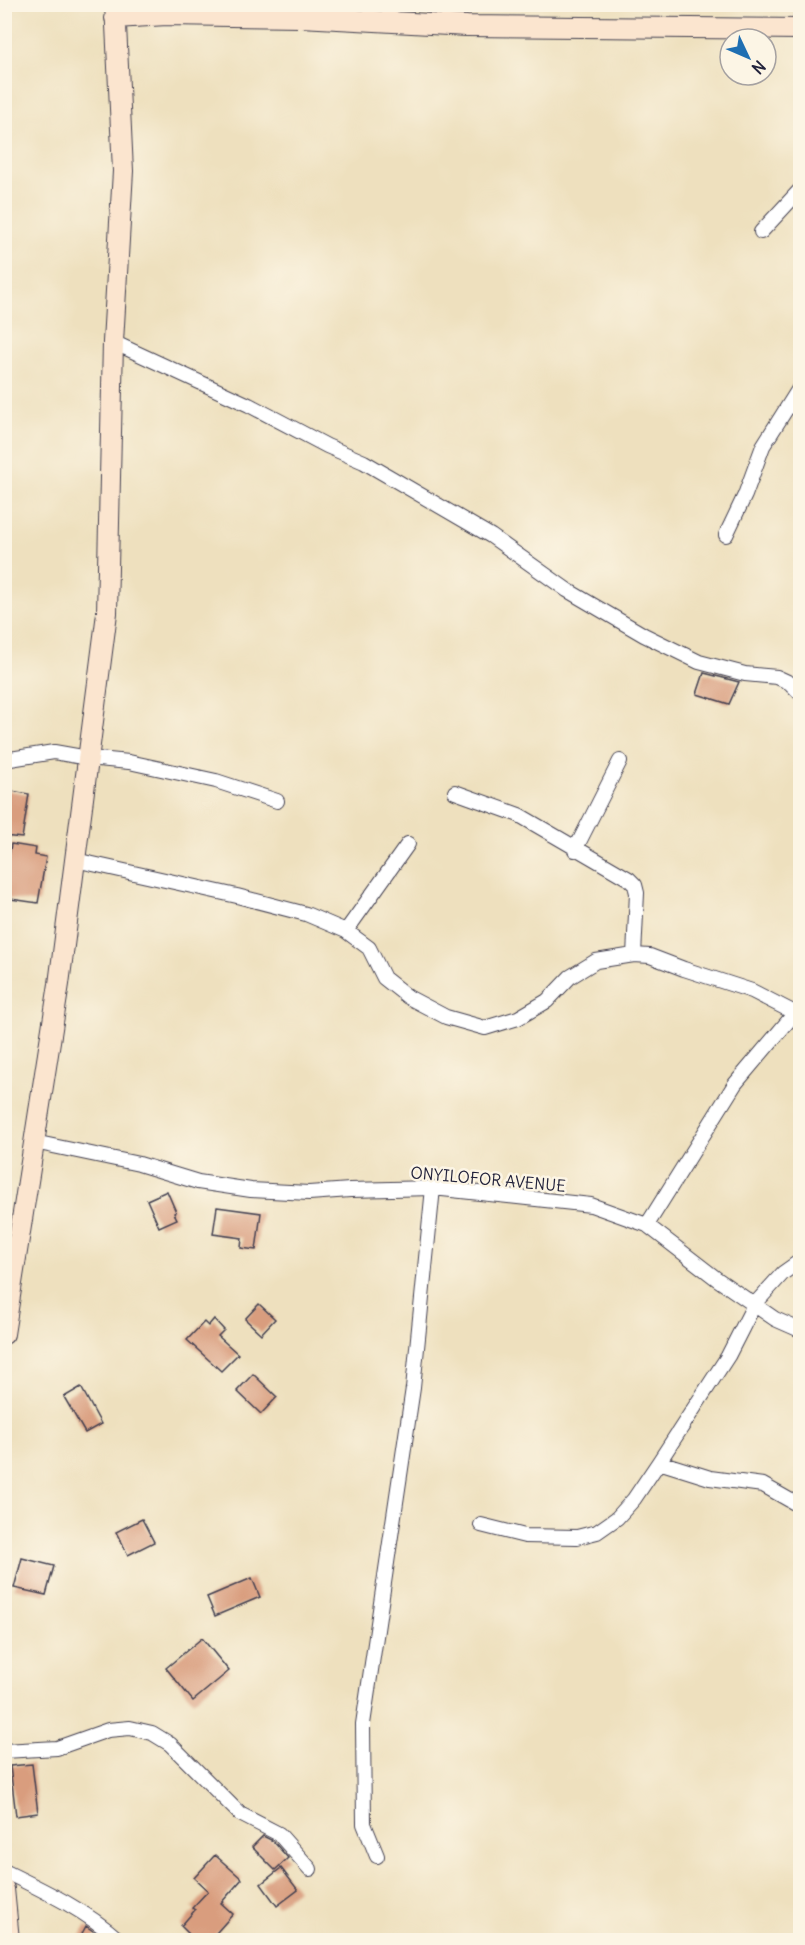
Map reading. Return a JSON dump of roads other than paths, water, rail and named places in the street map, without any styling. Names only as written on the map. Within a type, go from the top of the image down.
[{"type":"main road","points":[[4,1334],[9,1272],[34,1142],[59,984],[107,613],[113,342],[123,171],[115,11],[302,17],[467,26],[801,29]]},
{"type":"main road","points":[[4,1889],[9,1941]]},
{"type":"street","points":[[761,232],[801,190]]},
{"type":"street","points":[[113,342],[249,405],[327,446],[364,462],[491,536],[567,590],[644,634],[699,662],[745,674],[777,677],[790,683],[801,693]]},
{"type":"street","points":[[726,535],[745,495],[763,446],[801,387]]},
{"type":"street","points":[[4,760],[54,752],[129,762],[216,781],[277,801]]},
{"type":"street","points":[[575,850],[620,761]]},
{"type":"street","points":[[455,792],[519,815],[575,850],[629,879],[635,885],[637,893],[634,955]]},
{"type":"street","points":[[346,932],[408,844]]},
{"type":"street","points":[[75,860],[306,914],[346,932],[369,948],[384,978],[408,997],[446,1017],[485,1028],[518,1018],[547,1001],[570,977],[596,961],[634,955],[650,956],[752,991],[798,1014],[735,1084],[647,1225]]},
{"type":"street","name":"ONYILOFOR AVENUE","points":[[34,1142],[139,1164],[198,1182],[251,1190],[309,1193],[433,1188],[591,1205],[647,1225],[707,1273],[775,1319],[801,1330]]},
{"type":"street","points":[[377,1856],[364,1824],[363,1724],[413,1388],[433,1188]]},
{"type":"street","points":[[481,1525],[525,1536],[577,1537],[597,1532],[617,1518],[634,1499],[728,1356],[754,1305],[783,1273],[801,1261]]},
{"type":"street","points":[[659,1462],[710,1478],[764,1485],[801,1506]]},
{"type":"street","points":[[4,1751],[57,1749],[108,1730],[130,1728],[152,1733],[170,1744],[240,1814],[279,1834],[310,1869]]},
{"type":"street","points":[[4,1871],[99,1922],[119,1941]]}]
